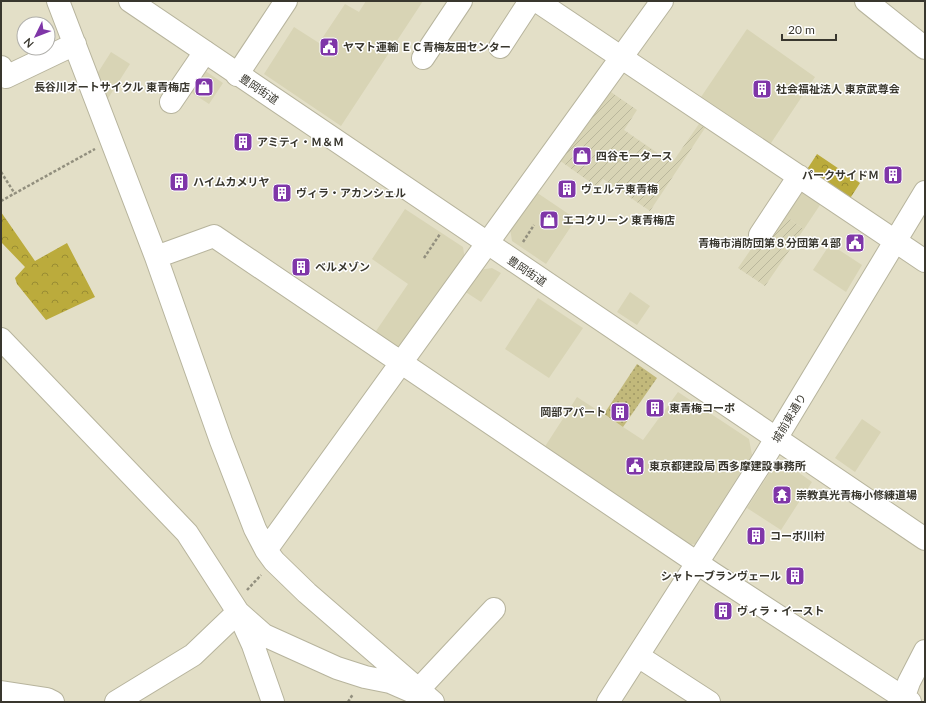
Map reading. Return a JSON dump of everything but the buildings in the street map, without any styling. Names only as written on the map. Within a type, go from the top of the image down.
[{"type":"street","points":[[58,1],[156,257],[221,441],[255,529],[270,556],[307,593],[426,697]]},
{"type":"street","name":"豊岡街道","points":[[130,1],[237,75],[925,539]]},
{"type":"street","points":[[237,75],[286,1]]},
{"type":"street","points":[[423,58],[461,1]]},
{"type":"street","points":[[500,47],[530,1]]},
{"type":"street","points":[[537,1],[925,261]]},
{"type":"street","points":[[270,556],[403,362],[662,1]]},
{"type":"street","points":[[866,1],[925,48]]},
{"type":"street","points":[[1,67],[6,78],[75,44]]},
{"type":"street","points":[[171,102],[205,52]]},
{"type":"street","points":[[760,235],[799,176]]},
{"type":"street","name":"城前東通り","points":[[608,702],[776,438],[925,192]]},
{"type":"street","points":[[156,257],[214,236],[905,701],[925,651]]},
{"type":"street","points":[[1,339],[187,533],[238,612],[253,645],[273,702]]},
{"type":"street","points":[[426,697],[494,609]]},
{"type":"street","points":[[238,612],[264,635],[286,646],[337,668],[365,677],[390,682],[426,697]]},
{"type":"street","points":[[116,702],[193,655],[238,612]]},
{"type":"street","points":[[638,656],[709,702]]},
{"type":"street","points":[[1,692],[47,699],[53,702]]},
{"type":"path","points":[[1,202],[111,140]]},
{"type":"path","points":[[1,172],[15,194]]},
{"type":"path","points":[[523,243],[534,225]]},
{"type":"path","points":[[424,258],[442,231]]},
{"type":"path","points":[[238,612],[240,598],[270,556]]},
{"type":"shaded area","points":[[366,1],[423,1],[341,126],[264,74],[294,27],[319,43],[345,4],[359,12]]},
{"type":"shaded area","points":[[747,29],[815,77],[769,146],[699,100]]},
{"type":"shaded area","points":[[111,52],[130,64],[107,100],[97,74]]},
{"type":"shaded area","points":[[204,70],[223,83],[209,104],[186,89]]},
{"type":"shaded area","points":[[608,90],[637,110],[624,130],[672,163],[701,121],[707,125],[650,211],[603,179],[597,187],[559,160]]},
{"type":"shaded area","points":[[802,189],[822,202],[804,229],[781,213]]},
{"type":"shaded area","points":[[536,192],[576,219],[546,264],[512,241],[510,228]]},
{"type":"shaded area","points":[[405,209],[463,247],[465,260],[404,346],[395,348],[374,334],[408,284],[372,259]]},
{"type":"shaded area","points":[[781,213],[804,229],[765,286],[738,268],[758,239]]},
{"type":"shaded area","points":[[830,244],[862,265],[846,292],[813,270]]},
{"type":"shaded area","points":[[492,268],[501,273],[481,302],[464,291],[479,270]]},
{"type":"shaded area","points":[[630,292],[650,306],[637,325],[617,312]]},
{"type":"shaded area","points":[[538,298],[583,328],[549,378],[505,349]]},
{"type":"shaded area","points":[[637,364],[657,378],[623,427],[604,414]]},
{"type":"shaded area","points":[[678,392],[749,439],[752,455],[695,544],[688,545],[544,448],[577,397],[643,440]]},
{"type":"shaded area","points":[[862,419],[881,432],[855,472],[835,458]]},
{"type":"shaded area","name":"崇教真光青梅小修練道場","points":[[788,465],[812,482],[781,530],[747,508],[772,469]]},
{"type":"green space","points":[[817,154],[860,183],[849,200],[806,171]]},
{"type":"green space","points":[[1,212],[35,261],[67,243],[95,297],[46,320],[17,284],[15,278],[25,267],[1,242]]},
{"type":"place","name":"ヤマト運輸 ＥＣ青梅友田センター","points":[[329,47]]},
{"type":"place","name":"長谷川オートサイクル 東青梅店","points":[[204,87]]},
{"type":"place","name":"社会福祉法人 東京武尊会","points":[[762,89]]},
{"type":"place","name":"アミティ・Ｍ＆Ｍ","points":[[243,142]]},
{"type":"place","name":"四谷モータース","points":[[582,156]]},
{"type":"place","name":"パークサイドＭ","points":[[893,175]]},
{"type":"place","name":"ハイムカメリヤ","points":[[179,182]]},
{"type":"place","name":"ヴェルテ東青梅","points":[[567,189]]},
{"type":"place","name":"ヴィラ・アカンシェル","points":[[282,193]]},
{"type":"place","name":"エコクリーン 東青梅店","points":[[549,220]]},
{"type":"place","name":"青梅市消防団第８分団第４部","points":[[855,243]]},
{"type":"place","name":"ベルメゾン","points":[[301,267]]},
{"type":"place","name":"東青梅コーポ","points":[[655,408]]},
{"type":"place","name":"岡部アパート","points":[[620,412]]},
{"type":"place","name":"東京都建設局 西多摩建設事務所","points":[[635,466]]},
{"type":"place","name":"崇教真光青梅小修練道場","points":[[782,495]]},
{"type":"place","name":"コーポ川村","points":[[756,536]]},
{"type":"place","name":"シャトーブランヴェール","points":[[795,576]]},
{"type":"place","name":"ヴィラ・イースト","points":[[723,611]]}]
